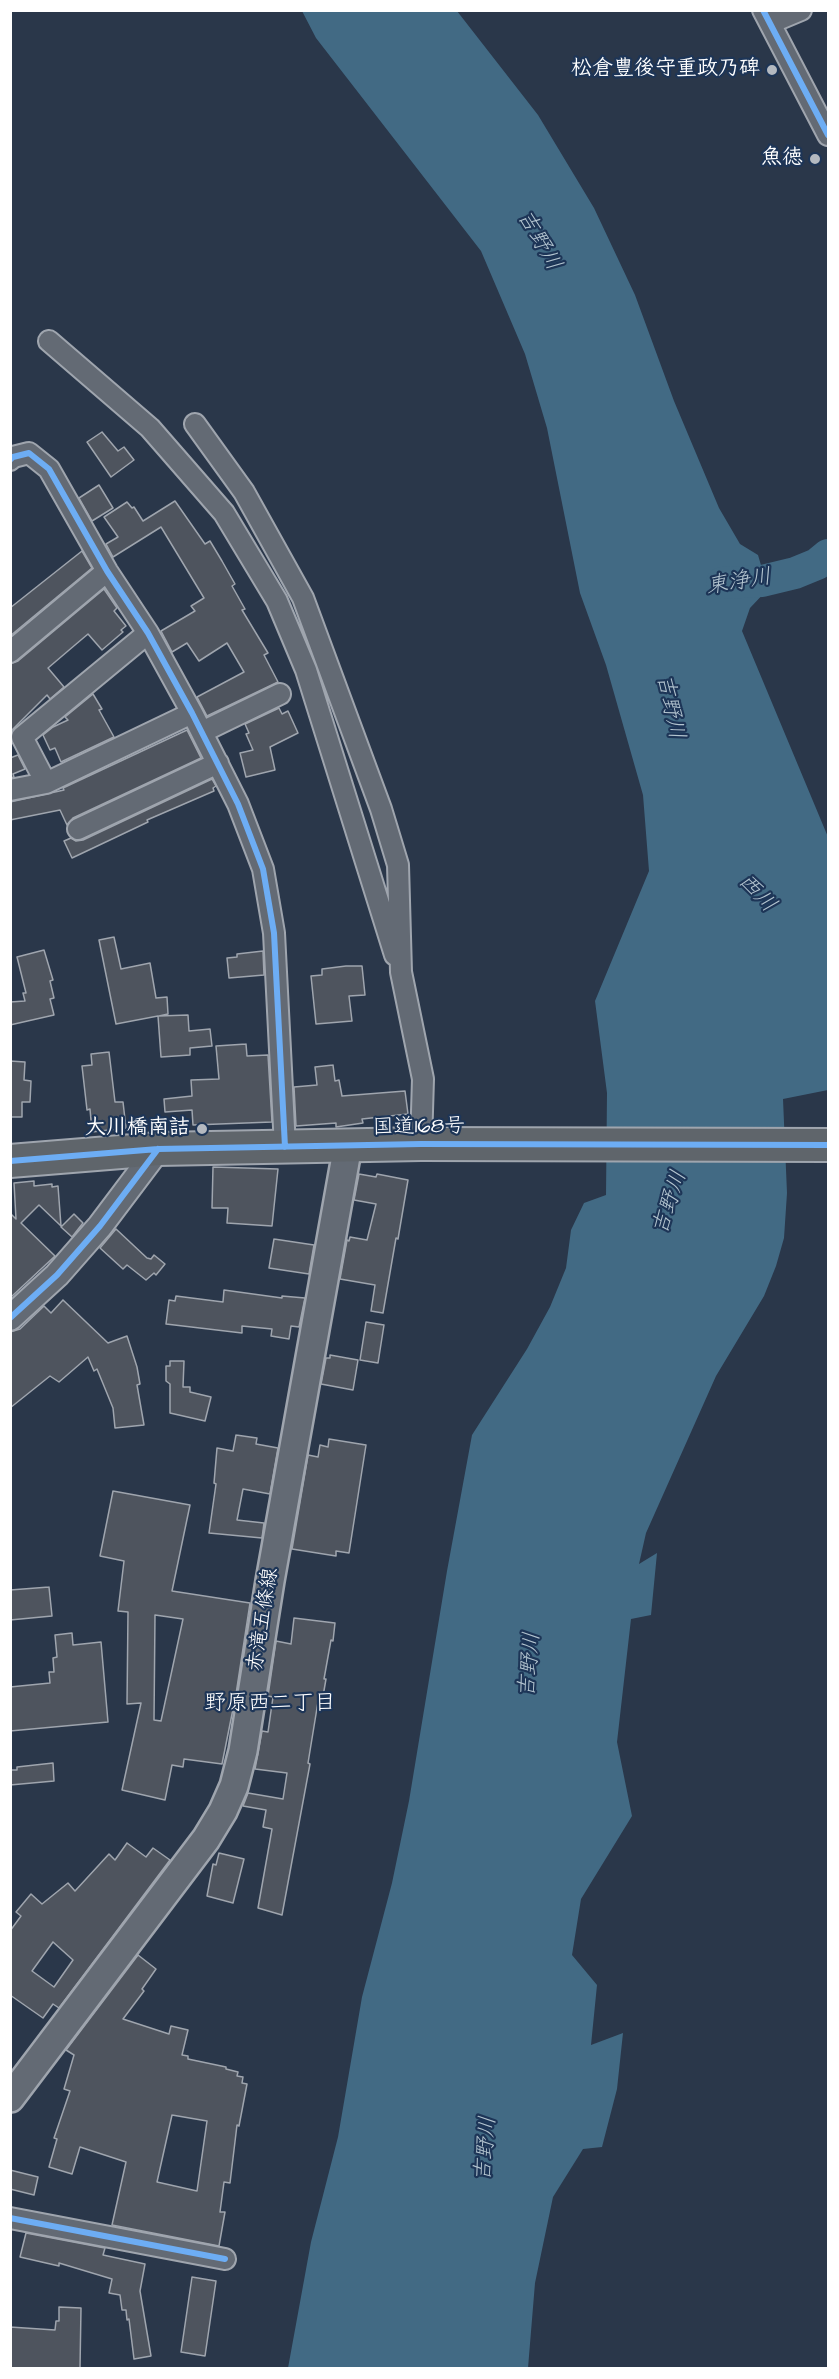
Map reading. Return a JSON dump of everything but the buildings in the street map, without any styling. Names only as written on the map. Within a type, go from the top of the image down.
[{"type":"highway","name":"国道168号","points":[[10,1161],[158,1149],[348,1145],[828,1145]]},
{"type":"main road","name":"赤滝五條線","points":[[10,2098],[206,1839],[234,1786],[243,1751],[270,1581],[348,1145]]},
{"type":"street","points":[[801,10],[767,17],[828,135]]},
{"type":"street","points":[[49,341],[150,428],[224,513],[277,601],[306,670],[401,972],[423,1079],[427,1144]]},
{"type":"street","points":[[195,424],[244,492],[303,598],[330,668],[381,809],[398,865],[401,972]]},
{"type":"street","points":[[10,460],[29,453],[49,469],[107,571],[148,633],[192,713],[218,763],[263,868],[274,933],[285,1147]]},
{"type":"street","points":[[10,652],[107,571]]},
{"type":"street","points":[[46,783],[22,737],[148,633]]},
{"type":"street","points":[[202,732],[280,694]]},
{"type":"street","points":[[10,790],[46,783],[192,713]]},
{"type":"street","points":[[78,830],[218,763]]},
{"type":"street","points":[[10,1318],[57,1275],[100,1226],[158,1149]]},
{"type":"street","points":[[10,2218],[225,2259]]},
{"type":"water","points":[[302,11],[457,11],[538,115],[594,208],[635,295],[674,401],[719,508],[740,544],[758,555],[768,589],[750,608],[742,631],[828,837],[828,1090],[783,1099],[787,1193],[784,1238],[776,1266],[764,1296],[716,1376],[646,1533],[639,1564],[657,1553],[651,1615],[631,1619],[617,1742],[632,1816],[581,1899],[572,1955],[597,1985],[591,2045],[623,2033],[617,2089],[602,2147],[583,2149],[553,2197],[535,2283],[528,2368],[288,2368],[311,2242],[338,2137],[362,1997],[392,1883],[409,1801],[472,1435],[527,1349],[550,1307],[566,1268],[571,1230],[584,1203],[606,1195],[607,1093],[595,1001],[649,871],[643,795],[606,665],[580,593],[547,428],[525,354],[481,251],[316,38]]},
{"type":"waterway","name":"東浄川","points":[[722,583],[762,581],[795,573],[817,564],[828,555]]},
{"type":"cycle path","points":[[763,10],[828,135]]},
{"type":"cycle path","points":[[10,460],[29,453],[49,469],[107,571],[148,633],[238,804],[263,869],[274,933],[285,1147]]},
{"type":"cycle path","points":[[10,1161],[158,1149],[421,1144],[828,1145]]},
{"type":"cycle path","points":[[10,1318],[57,1275],[100,1226],[158,1149]]},
{"type":"cycle path","points":[[10,2218],[225,2259]]},
{"type":"place","name":"松倉豊後守重政乃碑","points":[[772,70]]},
{"type":"place","name":"魚徳","points":[[815,159]]},
{"type":"place","name":"大川橋南詰","points":[[202,1129]]},
{"type":"district","name":"野原西二丁目","points":[[270,1704]]},
{"type":"water label","name":"吉野川","points":[[538,241]]},
{"type":"water label","name":"吉野川","points":[[669,707]]},
{"type":"water label","name":"西川","points":[[756,894]]},
{"type":"water label","name":"吉野川","points":[[671,1203]]},
{"type":"water label","name":"吉野川","points":[[531,1665]]},
{"type":"water label","name":"吉野川","points":[[487,2149]]}]
